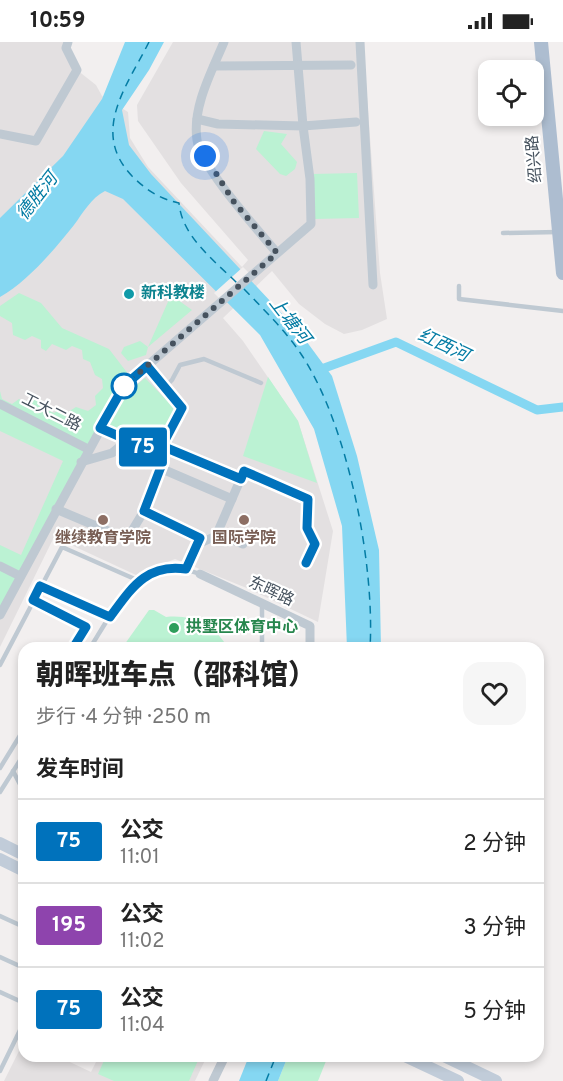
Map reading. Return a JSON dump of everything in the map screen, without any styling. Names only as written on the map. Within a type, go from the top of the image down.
[{"type":"main road","name":"绍兴路","points":[[541,42],[563,273]]},
{"type":"main road","points":[[0,843],[18,852]]},
{"type":"main road","points":[[0,859],[18,868]]},
{"type":"main road","points":[[418,1062],[458,1081]]},
{"type":"main road","points":[[456,1062],[496,1081]]},
{"type":"street","points":[[0,134],[36,141],[77,70],[66,48],[68,42]]},
{"type":"street","points":[[224,42],[197,119],[196,142],[234,202],[277,253]]},
{"type":"street","points":[[0,615],[124,386],[311,224],[310,179],[296,42]]},
{"type":"street","points":[[360,42],[373,285]]},
{"type":"street","points":[[214,66],[351,65]]},
{"type":"street","points":[[197,119],[218,124],[303,126],[356,122]]},
{"type":"street","points":[[56,509],[127,539],[144,511],[160,468],[161,447],[182,408],[147,366]]},
{"type":"street","name":"工大二路","points":[[0,404],[88,449]]},
{"type":"street","points":[[100,428],[153,451],[161,447],[241,479]]},
{"type":"street","points":[[81,462],[112,453],[128,440]]},
{"type":"street","points":[[160,468],[232,499]]},
{"type":"street","points":[[216,536],[244,471],[308,499],[307,528],[315,544],[306,563]]},
{"type":"street","points":[[144,511],[200,538],[186,569]]},
{"type":"street","points":[[198,544],[216,536],[224,536],[243,544]]},
{"type":"street","points":[[0,566],[20,576]]},
{"type":"street","name":"东晖路","points":[[200,574],[310,626],[310,642]]},
{"type":"street","points":[[213,1081],[222,1062]]},
{"type":"lane","points":[[503,233],[558,231]]},
{"type":"lane","points":[[459,286],[459,299],[563,311]]},
{"type":"lane","points":[[164,388],[172,380],[180,365],[204,359],[261,383]]},
{"type":"lane","points":[[0,666],[62,547],[137,580]]},
{"type":"lane","points":[[94,642],[137,580],[172,567],[200,574]]},
{"type":"lane","points":[[40,586],[110,617]]},
{"type":"lane","points":[[33,600],[86,627],[77,642]]},
{"type":"lane","points":[[262,605],[262,642]]},
{"type":"lane","points":[[0,768],[18,739]]},
{"type":"lane","points":[[0,792],[18,763]]},
{"type":"lane","points":[[13,771],[18,781]]},
{"type":"lane","points":[[0,916],[18,924]]},
{"type":"lane","points":[[0,957],[18,965]]},
{"type":"lane","points":[[0,992],[18,1000]]},
{"type":"lane","points":[[0,1071],[18,1034]]},
{"type":"shaded area","points":[[0,42],[68,42],[77,70],[96,85],[102,96],[128,112],[130,138],[148,167],[242,267],[248,260],[181,183],[138,121],[137,105],[173,42],[363,42],[380,273],[387,319],[362,330],[344,334],[325,324],[299,304],[272,271],[223,318],[243,341],[298,421],[333,531],[318,622],[249,589],[175,559],[136,575],[54,537],[0,647]]},
{"type":"shaded area","points":[[18,1053],[18,1062],[70,1062],[91,1072],[96,1062],[204,1062],[195,1081],[4,1081]]},
{"type":"green space","points":[[264,131],[287,134],[281,144],[297,162],[295,169],[286,176],[280,174],[256,149]]},
{"type":"green space","points":[[357,173],[359,218],[314,219],[312,174]]},
{"type":"green space","points":[[19,293],[41,303],[62,328],[109,349],[132,379],[0,615],[0,545],[21,555],[63,461],[0,431],[0,391],[2,399],[12,404],[19,399],[24,402],[35,397],[43,401],[45,409],[54,413],[61,408],[68,412],[76,407],[88,411],[96,405],[95,396],[103,388],[102,379],[95,375],[90,362],[83,359],[82,350],[72,346],[66,350],[52,344],[46,351],[41,348],[41,340],[32,336],[25,340],[13,335],[12,323],[0,316],[0,306]]},
{"type":"green space","points":[[171,295],[192,310],[148,347]]},
{"type":"green space","points":[[140,341],[148,347],[146,355],[128,361],[121,353],[124,347]]},
{"type":"green space","points":[[268,377],[298,421],[317,483],[243,456]]},
{"type":"green space","points":[[145,378],[176,410],[162,442],[150,445],[107,425],[128,392]]},
{"type":"green space","name":"拱墅区体育中心","points":[[149,610],[154,610],[166,617],[194,619],[210,627],[224,642],[126,642]]},
{"type":"green space","points":[[103,1062],[197,1062],[189,1081],[114,1081],[98,1074]]},
{"type":"green space","points":[[286,1062],[326,1062],[318,1081],[278,1081]]},
{"type":"water","name":"德胜河","points":[[125,42],[164,42],[149,70],[122,110],[129,145],[151,174],[301,334],[332,376],[357,456],[379,550],[381,642],[347,642],[342,526],[314,429],[260,335],[123,199],[105,191],[100,194],[40,264],[21,283],[0,297],[0,218],[63,156],[102,99]]},
{"type":"water","points":[[247,1062],[286,1062],[278,1081],[239,1081]]},
{"type":"pier","points":[[243,267],[254,278],[225,304],[214,293]]},
{"type":"waterway","name":"红西河","points":[[316,371],[396,342],[537,410],[563,407]]},
{"type":"ferry route","points":[[149,42],[116,109],[113,126],[114,143],[120,159],[132,176],[148,190],[179,203],[181,215],[193,238],[238,284]]},
{"type":"ferry route","points":[[244,289],[295,345],[318,383],[332,418],[345,456],[363,537],[368,577],[370,642]]},
{"type":"ferry route","points":[[266,1081],[274,1062]]},
{"type":"bus line","name":"75","points":[[77,642],[86,627],[33,600],[40,586],[110,617],[137,580],[172,567],[186,569],[200,538],[144,511],[162,464],[159,448],[153,451],[100,428],[124,386],[147,366],[182,408],[166,445],[162,446],[241,479],[244,471],[308,499],[307,528],[315,544],[306,563]]},
{"type":"place","name":"新科教楼","points":[[129,294]]},
{"type":"place","name":"继续教育学院","points":[[103,520]]},
{"type":"place","name":"国际学院","points":[[244,520]]},
{"type":"place","name":"拱墅区体育中心","points":[[174,628]]},
{"type":"route","points":[[124,386],[277,253],[234,202],[205,156]]},
{"type":"water label","name":"上塘河","points":[[289,321]]}]
